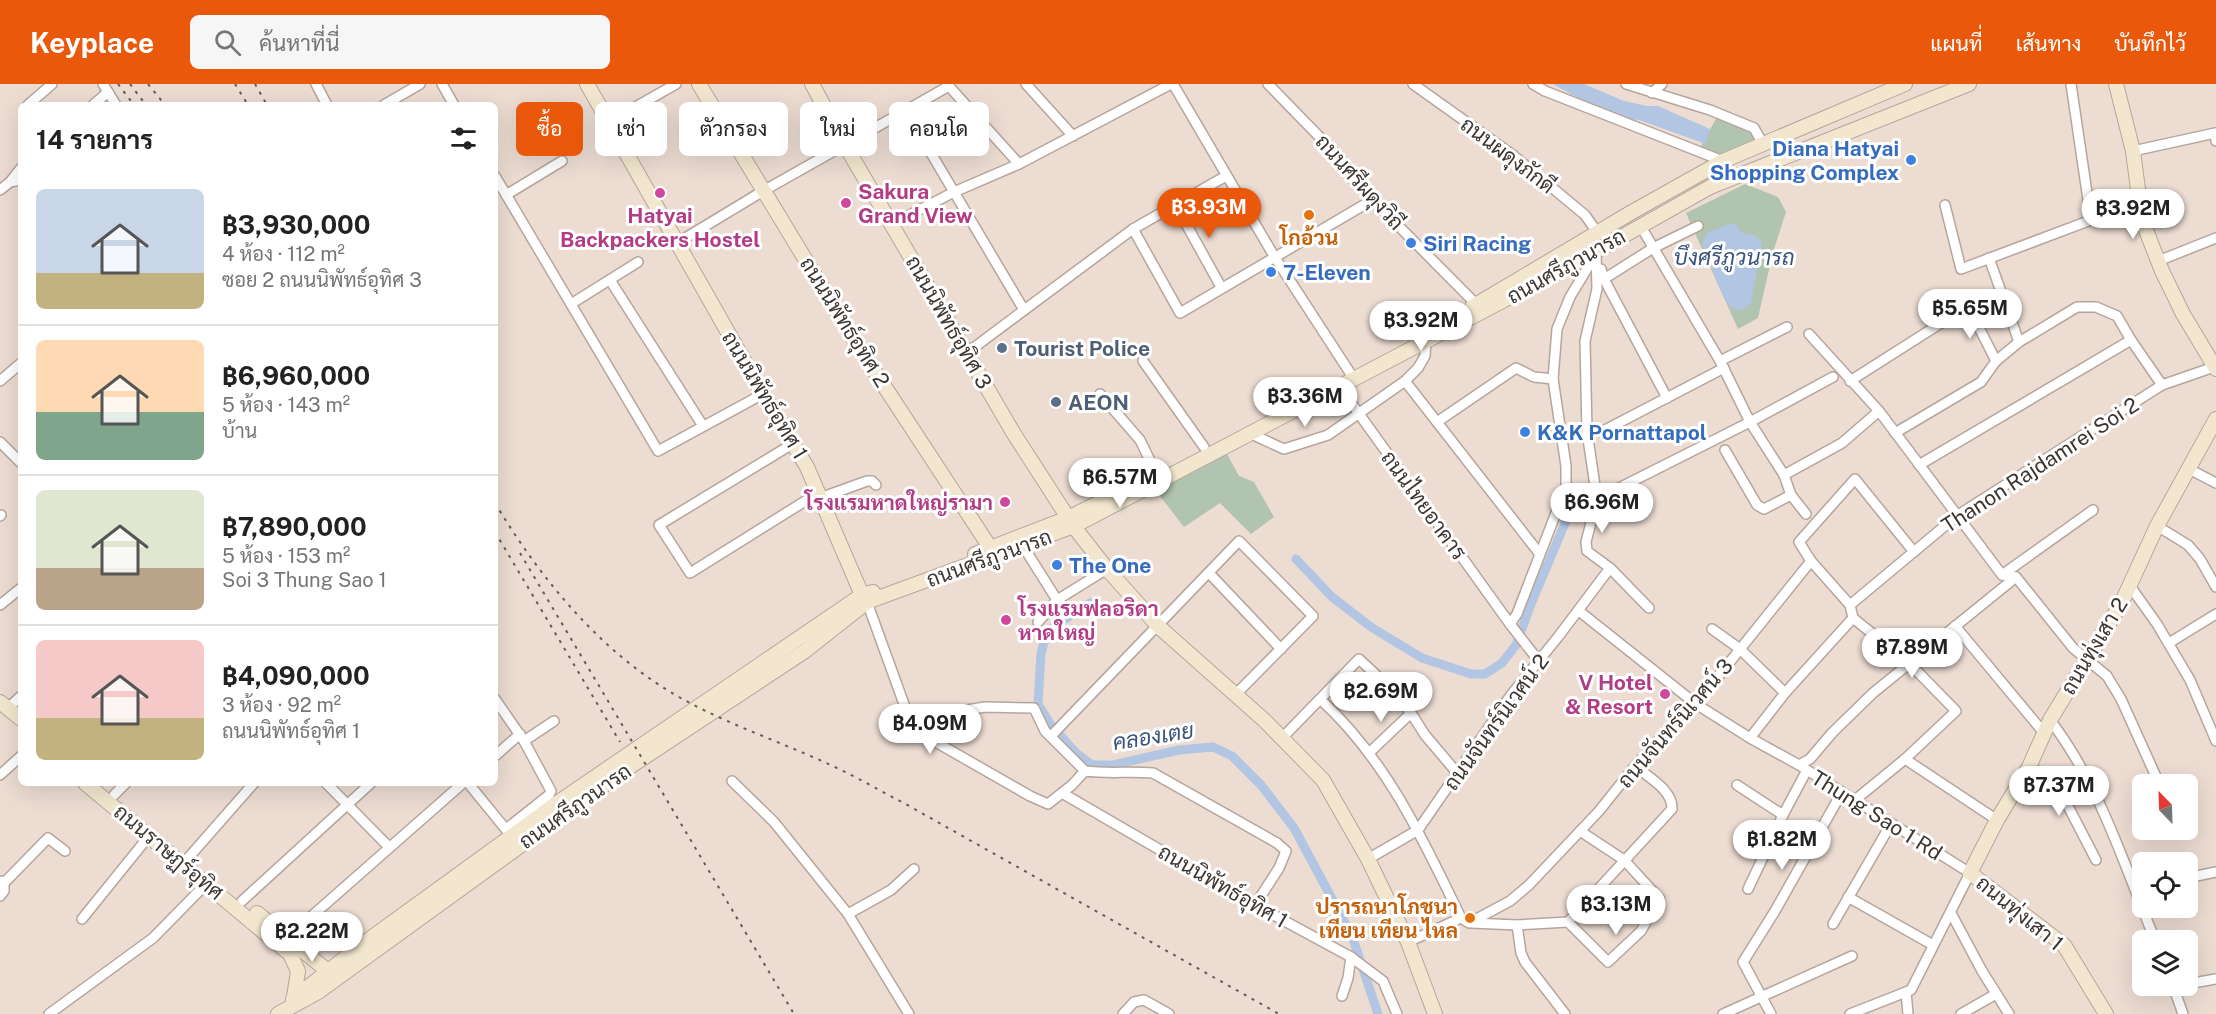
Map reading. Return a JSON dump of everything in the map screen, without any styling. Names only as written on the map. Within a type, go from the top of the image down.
[{"type":"street","points":[[31,102],[52,84]]},
{"type":"street","points":[[316,84],[325,102]]},
{"type":"street","points":[[389,102],[420,84]]},
{"type":"street","points":[[442,84],[452,102]]},
{"type":"street","name":"ถนนนิพัทธ์อุทิศ 1","points":[[587,84],[597,102]]},
{"type":"street","points":[[644,102],[676,84]]},
{"type":"street","name":"ถนนนิพัทธ์อุทิศ 2","points":[[699,84],[856,343],[993,553]]},
{"type":"street","name":"ถนนนิพัทธ์อุทิศ 3","points":[[812,84],[822,102]]},
{"type":"street","points":[[1026,84],[1072,136]]},
{"type":"street","points":[[892,225],[954,192],[1018,164],[1172,84],[1274,256],[1352,376]]},
{"type":"street","name":"ถนนศรีผดุงวิถี","points":[[1268,84],[1341,159],[1349,176],[1480,308]]},
{"type":"street","name":"ถนนผดุงภักดี","points":[[1413,84],[1514,156],[1585,214],[1597,232]]},
{"type":"street","points":[[1533,84],[1545,91],[1723,161]]},
{"type":"street","points":[[1626,84],[1710,110],[1754,128],[1763,144]]},
{"type":"street","points":[[1652,93],[1662,84]]},
{"type":"street","name":"ถนนศรีภูวนารถ","points":[[332,974],[351,953],[509,833],[865,599],[885,588],[993,553],[1071,522],[1204,447],[1426,340],[1597,232],[1723,161],[1905,84]]},
{"type":"street","name":"ถนนศรีภูวนารถ","points":[[993,553],[1023,546],[1249,433],[1480,308],[1591,256],[1640,225],[1710,187],[1969,84]]},
{"type":"street","points":[[1945,205],[1961,269],[2091,220],[2071,84]]},
{"type":"street","points":[[2116,84],[2133,152],[2142,220],[2183,314],[2215,368]]},
{"type":"street","points":[[921,102],[948,85],[1018,164]]},
{"type":"street","points":[[95,102],[106,88],[114,102]]},
{"type":"street","points":[[2133,152],[2215,133],[2216,141]]},
{"type":"street","name":"ถนนนิพัทธ์อุทิศ 1","points":[[628,156],[807,467],[865,599],[913,729]]},
{"type":"street","points":[[677,243],[825,156]]},
{"type":"street","name":"ถนนนิพัทธ์อุทิศ 3","points":[[851,156],[1014,434],[1071,522],[1107,569],[1158,626],[1236,694],[1323,780],[1368,859],[1408,942],[1435,1014]]},
{"type":"street","points":[[933,156],[1024,310]]},
{"type":"street","points":[[506,195],[562,161]]},
{"type":"street","points":[[0,190],[18,172]]},
{"type":"street","points":[[968,352],[1133,229],[1226,176]]},
{"type":"street","points":[[10,182],[18,181]]},
{"type":"street","points":[[498,181],[658,451],[763,394]]},
{"type":"street","points":[[1133,229],[1180,313],[1374,199]]},
{"type":"street","points":[[1175,204],[1221,287]]},
{"type":"street","points":[[1632,212],[1722,364],[1750,422],[1784,475],[1791,495],[1806,514]]},
{"type":"street","points":[[1604,279],[1653,248],[1698,226]]},
{"type":"street","points":[[2158,261],[2216,238]]},
{"type":"street","points":[[1591,256],[1667,398]]},
{"type":"street","points":[[1511,627],[1539,553],[1566,497],[1566,466],[1553,379],[1557,329],[1591,256]]},
{"type":"street","points":[[1591,256],[1597,289],[1584,341],[1592,500],[1586,542],[1587,551],[1610,568],[1649,608]]},
{"type":"street","points":[[1989,258],[2019,342]]},
{"type":"street","points":[[571,304],[638,262]]},
{"type":"street","points":[[610,280],[703,426]]},
{"type":"street","points":[[1850,381],[1968,306],[1996,361]]},
{"type":"street","points":[[1895,433],[1981,382],[1996,361],[2019,342],[2077,307],[2096,307],[2117,316],[2162,386]]},
{"type":"street","points":[[1587,432],[1603,432],[1667,398],[1786,327]]},
{"type":"street","points":[[1809,334],[1879,411],[2002,575],[2016,577],[2073,648],[2107,676],[2121,699],[2154,774]]},
{"type":"street","points":[[1249,433],[1284,449],[1328,435],[1405,381],[1418,368],[1425,356],[1426,340]]},
{"type":"street","points":[[1919,465],[2131,340]]},
{"type":"street","points":[[1143,361],[1204,447]]},
{"type":"street","points":[[0,381],[18,366]]},
{"type":"street","points":[[1437,422],[1516,368],[1534,377],[1553,379]]},
{"type":"street","name":"Thanon Rajdamrei Soi 2","points":[[1850,605],[1958,515],[2162,386],[2215,368]]},
{"type":"street","points":[[1566,497],[1592,500],[1750,422],[1833,376]]},
{"type":"street","points":[[1405,381],[1539,553]]},
{"type":"street","name":"ถนนไทยอาคาร","points":[[1339,386],[1511,627],[1539,660]]},
{"type":"street","points":[[1100,394],[1140,441],[1156,473]]},
{"type":"street","points":[[1784,475],[1842,443],[1879,411]]},
{"type":"street","name":"ถนนทุ่งเสา 2","points":[[1970,873],[1997,820],[2029,767],[2047,727],[2130,586],[2157,526],[2216,419]]},
{"type":"street","points":[[0,442],[18,460]]},
{"type":"street","points":[[794,442],[659,525],[690,573],[819,495],[872,481],[876,485]]},
{"type":"street","points":[[1725,450],[1757,505],[1764,509],[1791,495]]},
{"type":"street","points":[[2189,469],[2216,483]]},
{"type":"street","points":[[1855,800],[1905,759],[1956,711],[1910,664],[1853,618],[1850,605],[1811,561],[1798,542],[1855,479],[1914,552]]},
{"type":"street","points":[[2002,575],[2093,510]]},
{"type":"street","points":[[2157,526],[2188,544],[2200,559],[2216,587]]},
{"type":"street","points":[[1051,736],[1239,541],[1313,616],[1236,694]]},
{"type":"street","points":[[1023,546],[1057,600]]},
{"type":"street","name":"ถนนจันทร์นิเวศน์ 3","points":[[1408,942],[1510,901],[1529,885],[1599,811],[1635,766],[1683,713],[1696,704],[1811,561]]},
{"type":"street","name":"ถนนจันทร์นิเวศน์ 2","points":[[1368,859],[1418,830],[1511,695],[1579,611],[1610,568]]},
{"type":"street","points":[[1038,622],[1057,600],[1107,569]]},
{"type":"street","points":[[1209,573],[1281,649]]},
{"type":"street","points":[[1748,889],[1803,768],[1832,733],[1873,693],[2016,577]]},
{"type":"street","points":[[2130,586],[2169,643],[2190,680],[2216,741]]},
{"type":"street","points":[[0,605],[18,590]]},
{"type":"street","name":"ถนนศรีภูวนารถ","points":[[286,1006],[301,1003],[332,974],[622,772],[805,651],[865,599]]},
{"type":"street","name":"Thung Sao 1 Rd","points":[[1579,611],[1696,704],[1970,873]]},
{"type":"street","points":[[2169,643],[2216,615]]},
{"type":"street","points":[[1750,738],[1785,693],[1853,618]]},
{"type":"street","points":[[1955,626],[2047,727],[2069,745],[2132,876]]},
{"type":"street","points":[[1712,629],[1740,649],[1785,693]]},
{"type":"street","points":[[1282,738],[1359,659],[1388,686],[1458,774]]},
{"type":"street","points":[[3,708],[18,698]]},
{"type":"street","points":[[1320,699],[1341,718],[1370,752],[1418,830],[1465,921],[1517,925],[1568,922],[1672,809],[1668,794],[1635,766]]},
{"type":"street","points":[[469,786],[509,833],[551,791],[522,737],[498,703]]},
{"type":"street","points":[[913,729],[948,713],[985,707],[1034,708],[1045,731],[1085,771],[1106,774],[1133,771],[1153,773],[1277,843],[1286,851],[1279,868],[1255,905]]},
{"type":"street","points":[[3,708],[18,717]]},
{"type":"street","points":[[3,708],[18,726]]},
{"type":"street","points":[[1370,752],[1411,713]]},
{"type":"street","points":[[498,754],[522,737],[554,721]]},
{"type":"street","points":[[913,729],[1048,804],[1085,771]]},
{"type":"street","points":[[0,775],[18,759]]},
{"type":"street","points":[[1905,759],[1997,820]]},
{"type":"street","points":[[2029,767],[2054,779],[2096,860]]},
{"type":"street","points":[[732,781],[774,822],[848,914],[909,1014]]},
{"type":"street","points":[[1737,785],[1783,814]]},
{"type":"street","name":"ถนนราษฏร์อุทิศ","points":[[89,786],[207,883],[288,944]]},
{"type":"street","points":[[103,786],[242,901],[288,944],[320,984]]},
{"type":"street","points":[[114,795],[123,786]]},
{"type":"street","points":[[189,857],[252,786]]},
{"type":"street","points":[[329,786],[389,847]]},
{"type":"street","points":[[242,901],[368,786]]},
{"type":"street","points":[[288,944],[389,847],[462,786]]},
{"type":"street","points":[[1771,1014],[1743,962],[1842,792]]},
{"type":"street","name":"ถนนนิพัทธ์อุทิศ 1","points":[[1062,793],[1255,905],[1351,957],[1379,978],[1397,1014]]},
{"type":"street","points":[[1833,924],[1891,824]]},
{"type":"street","points":[[1568,922],[1608,962],[1641,931],[1659,898],[1624,860],[1580,831]]},
{"type":"street","points":[[82,919],[149,836]]},
{"type":"street","points":[[0,896],[4,891],[2,881],[48,838],[65,851]]},
{"type":"street","points":[[848,914],[891,890],[914,869]]},
{"type":"street","points":[[2198,876],[2216,872]]},
{"type":"street","points":[[1850,1014],[1911,990],[1970,873]]},
{"type":"street","name":"ถนนทุ่งเสา 1","points":[[1970,873],[2064,945],[2106,1014]]},
{"type":"street","points":[[50,1014],[153,938],[207,883]]},
{"type":"street","points":[[1848,897],[1933,945]]},
{"type":"street","points":[[1951,913],[2009,1014]]},
{"type":"street","points":[[1517,925],[1521,953],[1525,962],[1565,1014]]},
{"type":"street","points":[[288,944],[332,974]]},
{"type":"street","points":[[288,944],[327,959],[351,953]]},
{"type":"street","points":[[286,1006],[298,971],[288,944]]},
{"type":"street","points":[[1722,1014],[1852,956]]},
{"type":"street","points":[[1342,996],[1351,957]]},
{"type":"street","points":[[2198,982],[2216,978]]},
{"type":"street","points":[[1906,992],[1908,1014]]},
{"type":"street","points":[[1961,1014],[1996,994]]},
{"type":"street","points":[[2178,996],[2183,1014]]},
{"type":"street","points":[[1123,1014],[1134,1002],[1144,999],[1169,1014]]},
{"type":"green space","points":[[1717,117],[1752,129],[1760,143],[1723,161],[1700,148]]},
{"type":"green space","points":[[1745,184],[1778,197],[1786,212],[1773,252],[1758,318],[1738,329],[1686,213]]},
{"type":"green space","points":[[1227,454],[1239,476],[1254,482],[1274,517],[1251,534],[1220,503],[1184,527],[1156,491]]},
{"type":"water","points":[[1553,84],[1584,84],[1624,101],[1658,106],[1710,129],[1706,144],[1639,120],[1625,119],[1592,106]]},
{"type":"water","name":"บึงศรีภูวนารถ","points":[[1729,224],[1736,224],[1742,233],[1754,235],[1762,242],[1751,303],[1741,310],[1730,306],[1723,296],[1702,243],[1707,233]]},
{"type":"waterway","name":"คลองเตย","points":[[1296,559],[1332,597],[1371,627],[1422,658],[1471,674],[1485,674],[1502,663],[1516,645],[1571,509]]},
{"type":"waterway","name":"คลองเตย","points":[[1090,603],[1047,631],[1041,654],[1038,704],[1051,725],[1076,753],[1092,765],[1113,765],[1179,750],[1213,747],[1232,756],[1261,785],[1294,828],[1352,936],[1378,1014]]},
{"type":"railway","points":[[118,84],[132,102]]},
{"type":"railway","points":[[130,84],[144,102]]},
{"type":"railway","points":[[148,84],[163,102]]},
{"type":"railway","points":[[235,84],[246,102]]},
{"type":"railway","points":[[255,84],[265,102]]},
{"type":"railway","points":[[498,508],[532,559],[575,612],[624,659],[651,679],[698,707],[821,761],[902,802],[1279,1014]]},
{"type":"railway","points":[[498,537],[620,742]]},
{"type":"railway","points":[[520,553],[794,1014]]},
{"type":"place","name":"Diana Hatyai Shopping Complex","points":[[1911,160]]},
{"type":"place","name":"Hatyai Backpackers Hostel","points":[[660,193]]},
{"type":"place","name":"Sakura Grand View","points":[[846,203]]},
{"type":"place","name":"โกอ้วน","points":[[1309,215]]},
{"type":"place","name":"Siri Racing","points":[[1411,243]]},
{"type":"place","name":"7-Eleven","points":[[1271,272]]},
{"type":"place","name":"Tourist Police","points":[[1002,348]]},
{"type":"place","name":"AEON","points":[[1056,402]]},
{"type":"place","name":"K&K Pornattapol","points":[[1525,432]]},
{"type":"place","name":"โรงแรมหาดใหญ่รามา","points":[[1005,502]]},
{"type":"place","name":"The One","points":[[1057,565]]},
{"type":"place","name":"โรงแรมฟลอริดา หาดใหญ่","points":[[1006,620]]},
{"type":"place","name":"V Hotel & Resort","points":[[1665,694]]},
{"type":"place","name":"ปรารถนาโภชนา เทียน เทียน ไหล","points":[[1470,918]]}]
